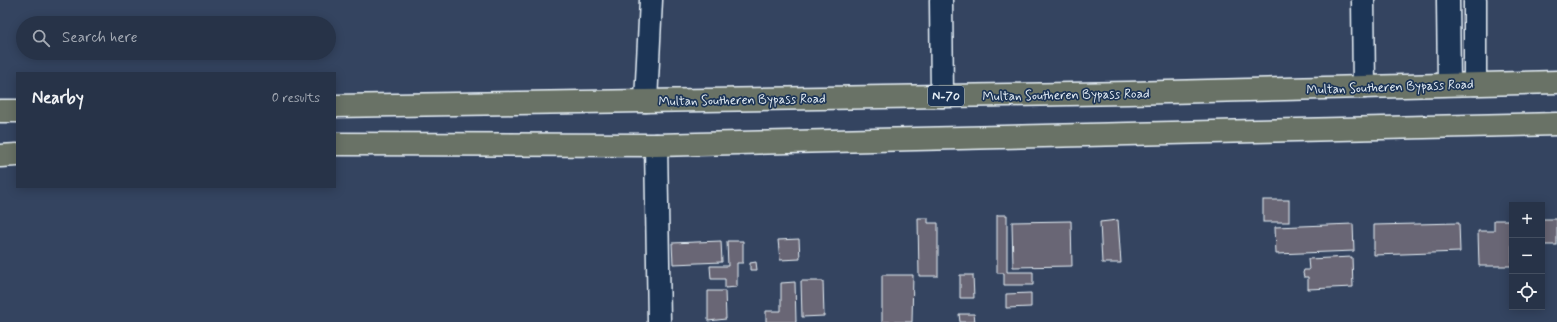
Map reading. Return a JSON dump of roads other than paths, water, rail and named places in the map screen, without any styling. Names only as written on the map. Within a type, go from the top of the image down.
[{"type":"highway","name":"Multan Southeren Bypass Road","points":[[336,106],[1128,93],[1557,82]]},
{"type":"highway","points":[[0,111],[16,110]]},
{"type":"highway","points":[[336,144],[656,144],[1557,124]]},
{"type":"highway","points":[[0,156],[16,155]]},
{"type":"street","points":[[646,101],[651,0]]},
{"type":"street","points":[[941,0],[942,96]]},
{"type":"street","points":[[1363,0],[1364,87]]},
{"type":"street","points":[[1448,0],[1449,84]]},
{"type":"street","points":[[1474,84],[1475,0]]},
{"type":"street","points":[[656,144],[659,322]]}]
